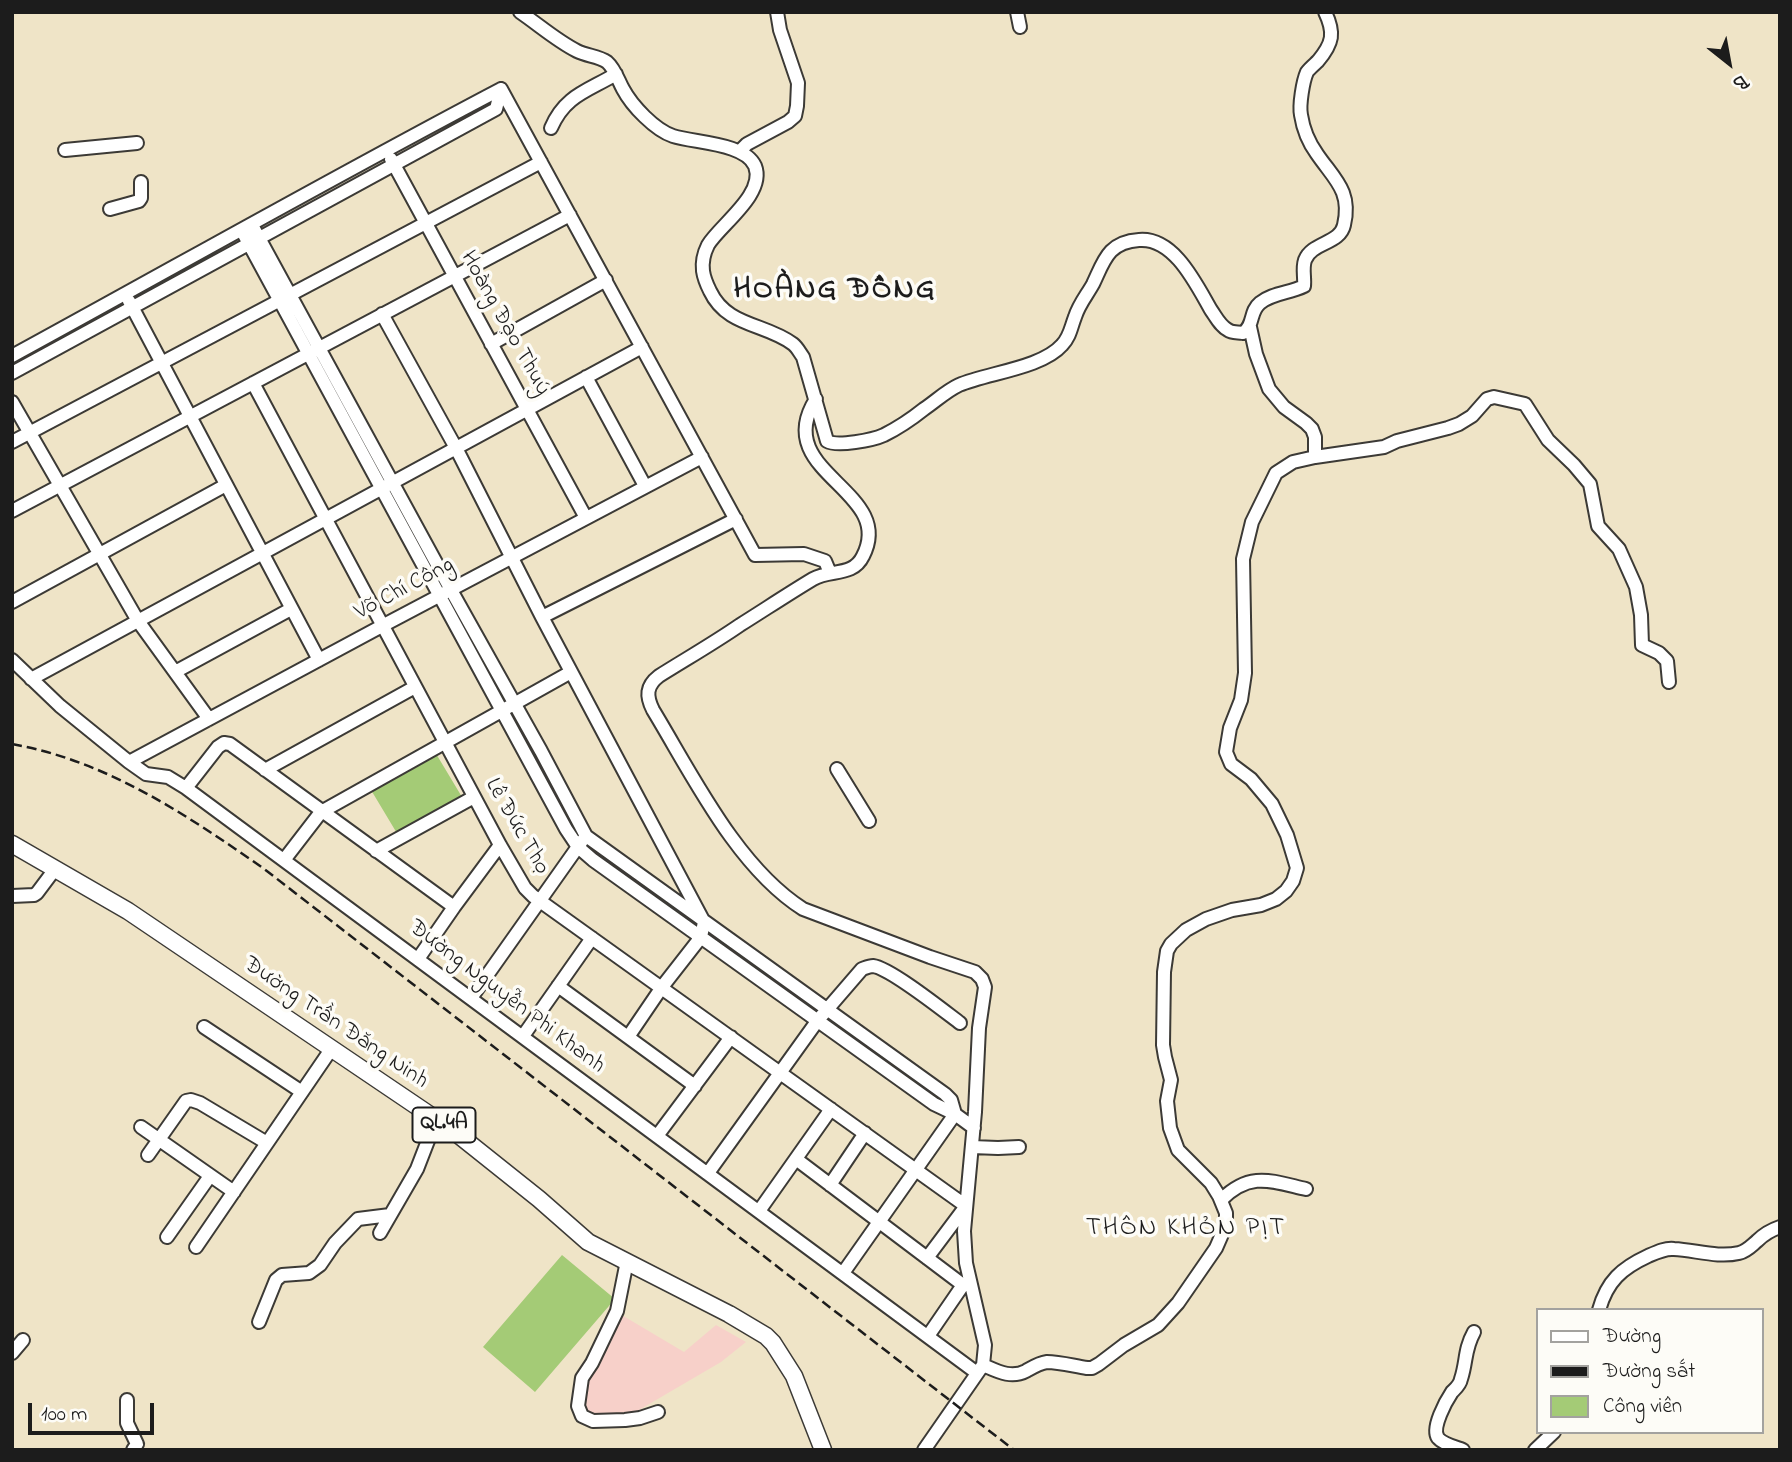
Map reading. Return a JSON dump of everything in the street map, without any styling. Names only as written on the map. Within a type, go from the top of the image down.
[{"type":"main road","name":"Đường Trần Đăng Ninh","points":[[12,845],[128,911],[455,1132],[540,1199],[588,1242],[729,1314],[766,1336],[794,1376],[823,1450]]},
{"type":"street","points":[[520,12],[575,50],[606,61],[639,111],[671,135],[740,151],[748,157],[754,166],[755,183],[745,202],[710,243],[704,257],[703,273],[714,299],[723,310],[794,345],[803,357],[827,441],[833,444],[882,436],[960,385],[1017,368],[1056,352],[1068,339],[1075,314],[1093,284],[1100,265],[1111,250],[1130,241],[1152,240],[1169,250],[1191,276],[1220,324],[1229,331],[1243,333],[1250,327]]},
{"type":"street","points":[[740,151],[747,144],[789,122],[795,116],[798,83],[780,30],[777,12]]},
{"type":"street","points":[[780,30],[783,20],[790,12]]},
{"type":"street","points":[[1017,12],[1020,27]]},
{"type":"street","points":[[1315,457],[1315,437],[1312,429],[1284,407],[1269,389],[1256,354],[1250,327],[1254,310],[1260,303],[1304,286],[1303,271],[1310,252],[1336,237],[1344,228],[1344,192],[1316,153],[1306,133],[1300,108],[1307,72],[1329,46],[1332,36],[1325,12]]},
{"type":"street","points":[[551,128],[556,116],[570,100],[616,74]]},
{"type":"street","points":[[12,356],[501,89]]},
{"type":"street","points":[[501,89],[755,555],[804,554],[825,561],[830,573]]},
{"type":"street","points":[[12,373],[496,109],[501,89]]},
{"type":"street","points":[[65,150],[137,143]]},
{"type":"street","name":"Hoàng Đạo Thuý","points":[[385,150],[586,518]]},
{"type":"street","points":[[12,442],[541,162]]},
{"type":"street","points":[[110,209],[139,201],[141,182]]},
{"type":"street","points":[[12,511],[570,215]]},
{"type":"street","points":[[247,228],[446,593],[501,711],[566,829],[704,922],[945,1094],[951,1100],[955,1114]]},
{"type":"street","points":[[491,344],[606,280]]},
{"type":"street","points":[[125,295],[319,660]]},
{"type":"street","points":[[382,314],[456,448],[542,617],[704,922],[701,937],[628,1037]]},
{"type":"street","points":[[31,679],[642,346]]},
{"type":"street","points":[[586,377],[645,486]]},
{"type":"street","name":"Lê Đức Thọ","points":[[253,383],[525,888],[966,1206]]},
{"type":"street","points":[[980,1369],[1019,1374],[1048,1362],[1092,1368],[1158,1325],[1178,1303],[1216,1248],[1226,1225],[1226,1213],[1211,1183],[1178,1150],[1172,1134],[1167,1101],[1171,1080],[1163,1045],[1166,960],[1171,944],[1186,930],[1216,915],[1276,899],[1293,881],[1297,868],[1287,835],[1272,804],[1251,779],[1231,764],[1226,752],[1230,728],[1241,700],[1245,673],[1243,559],[1252,522],[1276,473],[1293,462],[1384,447],[1448,428],[1472,416],[1487,399],[1494,397],[1525,404],[1548,440],[1590,484],[1598,526],[1619,549],[1636,587],[1642,645],[1659,653],[1667,661],[1669,682]]},
{"type":"street","points":[[816,399],[808,420],[807,446],[815,460],[853,499],[863,514],[869,528],[867,546],[862,558],[853,569],[819,575],[659,676],[650,686],[648,695],[705,795],[731,834],[765,879],[787,899],[803,909],[975,972],[985,987],[979,1028],[974,1128],[964,1231],[966,1263],[985,1345],[980,1369],[924,1450]]},
{"type":"street","points":[[12,401],[138,621],[209,719]]},
{"type":"street","name":"Võ Chí Công","points":[[129,762],[702,457]]},
{"type":"street","points":[[12,602],[226,485]]},
{"type":"street","points":[[542,617],[736,519]]},
{"type":"street","points":[[446,593],[515,703],[593,860],[934,1104],[955,1114],[974,1128]]},
{"type":"street","points":[[175,672],[291,608]]},
{"type":"street","name":"Đường Nguyễn Phi Khanh","points":[[12,660],[60,706],[129,762],[146,774],[168,777],[186,788],[928,1336],[980,1369]]},
{"type":"street","points":[[284,860],[321,812],[571,671]]},
{"type":"street","points":[[265,770],[415,687]]},
{"type":"street","points":[[186,788],[218,747],[224,743],[230,744],[454,907]]},
{"type":"street","points":[[838,769],[869,821]]},
{"type":"street","points":[[376,851],[474,797]]},
{"type":"street","points":[[471,998],[582,841]]},
{"type":"street","points":[[418,959],[500,845]]},
{"type":"street","points":[[12,895],[36,894],[55,869]]},
{"type":"street","points":[[523,1036],[592,938]]},
{"type":"street","points":[[708,1173],[818,1020],[862,969],[872,966],[882,969],[960,1023]]},
{"type":"street","points":[[558,986],[695,1086]]},
{"type":"street","points":[[204,1027],[302,1092]]},
{"type":"street","points":[[657,1136],[731,1037]]},
{"type":"street","points":[[196,1247],[332,1048]]},
{"type":"street","points":[[148,1155],[186,1101],[191,1100],[267,1143]]},
{"type":"street","points":[[759,1211],[831,1109]]},
{"type":"street","points":[[843,1273],[955,1114]]},
{"type":"street","points":[[380,1233],[417,1169],[436,1120]]},
{"type":"street","points":[[141,1128],[234,1192]]},
{"type":"street","points":[[830,1185],[864,1133]]},
{"type":"street","points":[[972,1147],[1019,1147]]},
{"type":"street","points":[[796,1159],[963,1285],[928,1336]]},
{"type":"street","points":[[167,1237],[211,1176]]},
{"type":"street","points":[[1221,1200],[1252,1180],[1306,1189]]},
{"type":"street","points":[[927,1258],[966,1206]]},
{"type":"street","points":[[259,1322],[276,1280],[282,1275],[309,1273],[320,1265],[335,1243],[358,1219],[390,1215]]},
{"type":"street","points":[[1601,1308],[1607,1290],[1618,1273],[1633,1262],[1671,1249],[1713,1254],[1741,1252],[1768,1232],[1780,1227]]},
{"type":"street","points":[[627,1262],[617,1311],[582,1378],[578,1406],[582,1416],[593,1421],[640,1418],[658,1412]]},
{"type":"street","points":[[1463,1450],[1441,1440],[1436,1431],[1450,1394],[1460,1383],[1465,1355],[1474,1332]]},
{"type":"street","points":[[12,1353],[23,1340]]},
{"type":"street","points":[[127,1400],[127,1423],[137,1444],[133,1450]]},
{"type":"street","points":[[1535,1450],[1552,1434]]},
{"type":"shaded area","points":[[620,1314],[684,1352],[716,1325],[746,1342],[721,1362],[627,1417],[590,1415],[584,1409],[586,1376]]},
{"type":"green space","points":[[435,752],[462,797],[398,835],[371,790]]},
{"type":"green space","points":[[562,1255],[615,1299],[535,1392],[483,1347]]},
{"type":"railway","points":[[12,744],[47,752],[113,776],[204,828],[263,868],[1014,1450]]},
{"type":"district","name":"HOÀNG ĐỒNG","points":[[835,292]]},
{"type":"district","name":"THÔN KHỎN PỊT","points":[[1186,1230]]}]
